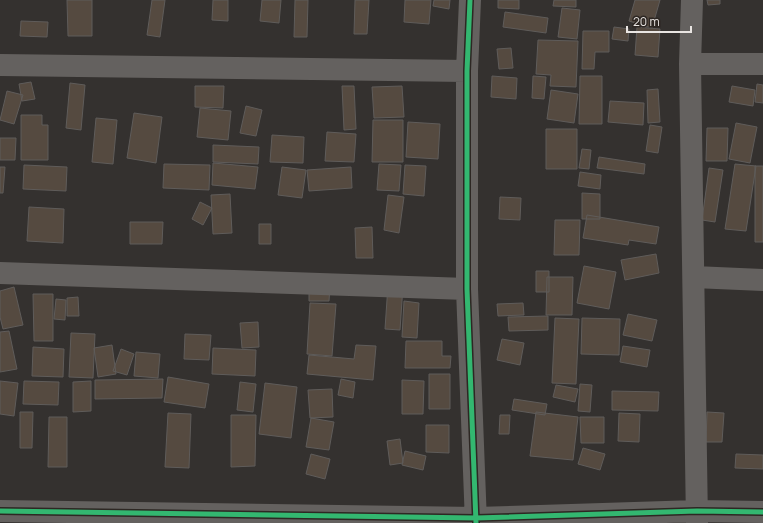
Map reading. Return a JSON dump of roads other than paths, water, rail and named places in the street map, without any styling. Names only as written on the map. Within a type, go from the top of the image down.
[{"type":"street","points":[[470,0],[468,71],[467,289],[476,521]]},
{"type":"street","points":[[692,0],[690,64],[697,517]]},
{"type":"street","points":[[690,64],[763,64]]},
{"type":"street","points":[[0,65],[468,71]]},
{"type":"street","points":[[0,273],[467,289]]},
{"type":"street","points":[[694,277],[763,280]]},
{"type":"street","points":[[0,511],[51,517],[476,521],[697,517],[763,512]]}]
